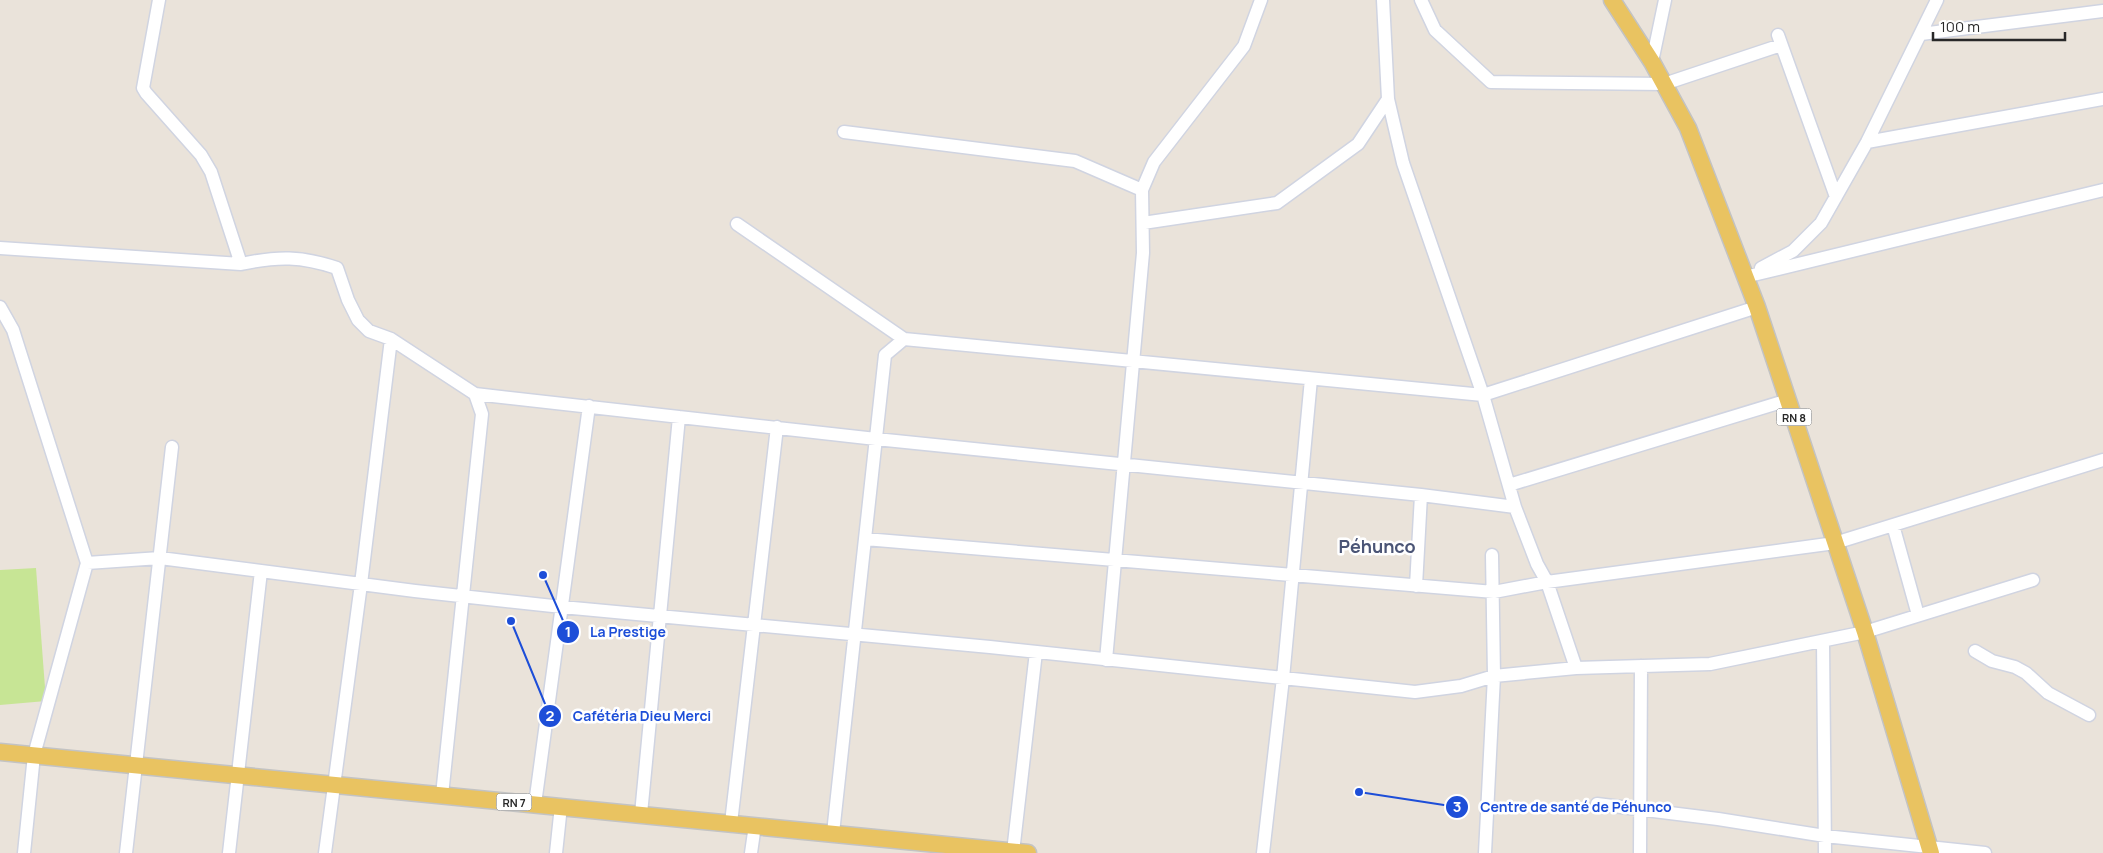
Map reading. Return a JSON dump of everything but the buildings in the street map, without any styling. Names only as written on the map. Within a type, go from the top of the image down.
[{"type":"main road","name":"RN 8","points":[[1612,0],[1652,62],[1688,128],[1746,277],[1865,632],[1930,850]]},
{"type":"main road","name":"RN 7","points":[[0,752],[1020,852]]},
{"type":"street","points":[[160,0],[143,88],[146,94],[202,155],[211,172],[241,264]]},
{"type":"street","points":[[1106,660],[1143,254],[1142,190],[1154,162],[1244,46],[1261,0]]},
{"type":"street","points":[[1383,0],[1388,99],[1403,163],[1483,395],[1515,507],[1537,564],[1547,582],[1576,668]]},
{"type":"street","points":[[1421,0],[1435,30],[1491,82],[1664,84],[1780,40],[1836,196]]},
{"type":"street","points":[[1652,62],[1665,0]]},
{"type":"street","points":[[1746,277],[1793,250],[1821,223],[1868,142],[1937,0]]},
{"type":"street","points":[[1921,34],[2103,11]]},
{"type":"street","points":[[1143,223],[1278,203],[1358,144],[1388,99]]},
{"type":"street","points":[[1868,142],[2103,99]]},
{"type":"street","points":[[844,132],[1075,161],[1142,190]]},
{"type":"street","points":[[1746,277],[2103,190]]},
{"type":"street","points":[[737,224],[904,339],[1483,395],[1757,307]]},
{"type":"street","points":[[0,248],[241,264],[267,258],[312,260],[337,268],[348,300],[358,320],[369,331],[390,339],[475,394],[876,439],[1421,495],[1515,507]]},
{"type":"street","points":[[0,307],[13,330],[86,563],[34,756],[24,853]]},
{"type":"street","points":[[325,853],[361,584],[390,339]]},
{"type":"street","points":[[833,833],[885,355],[904,339]]},
{"type":"street","points":[[1263,853],[1283,678],[1311,379]]},
{"type":"street","points":[[442,795],[482,414],[475,394]]},
{"type":"street","points":[[1509,485],[1788,400]]},
{"type":"street","points":[[535,804],[589,406]]},
{"type":"street","points":[[641,814],[679,416]]},
{"type":"street","points":[[731,823],[776,428]]},
{"type":"street","points":[[126,853],[172,447]]},
{"type":"street","points":[[865,539],[1494,592],[1547,582],[1835,542],[2103,460]]},
{"type":"street","points":[[1416,586],[1421,495]]},
{"type":"street","points":[[1893,525],[1918,615]]},
{"type":"street","points":[[1486,853],[1494,676],[1492,555]]},
{"type":"street","points":[[86,563],[160,558],[562,607],[1036,652],[1415,692],[1461,686],[1494,676],[1576,668],[1710,664],[1865,632],[2033,580]]},
{"type":"street","points":[[229,853],[261,571]]},
{"type":"street","points":[[1822,641],[1825,853]]},
{"type":"street","points":[[1020,852],[1036,652]]},
{"type":"street","points":[[1975,652],[1992,662],[2015,667],[2026,673],[2048,693],[2089,715]]},
{"type":"street","points":[[1640,853],[1641,666]]},
{"type":"street","points":[[1597,804],[1718,819],[1930,850],[1985,853]]},
{"type":"street","points":[[556,853],[562,806]]},
{"type":"street","points":[[751,853],[755,825]]},
{"type":"green space","points":[[36,568],[46,701],[0,705],[0,570]]},
{"type":"place","name":"La Prestige","points":[[543,575]]},
{"type":"place","name":"Cafétéria Dieu Merci","points":[[511,621]]},
{"type":"place","name":"Centre de santé de Péhunco","points":[[1359,792]]},
{"type":"district","name":"Péhunco","points":[[1377,546]]}]
